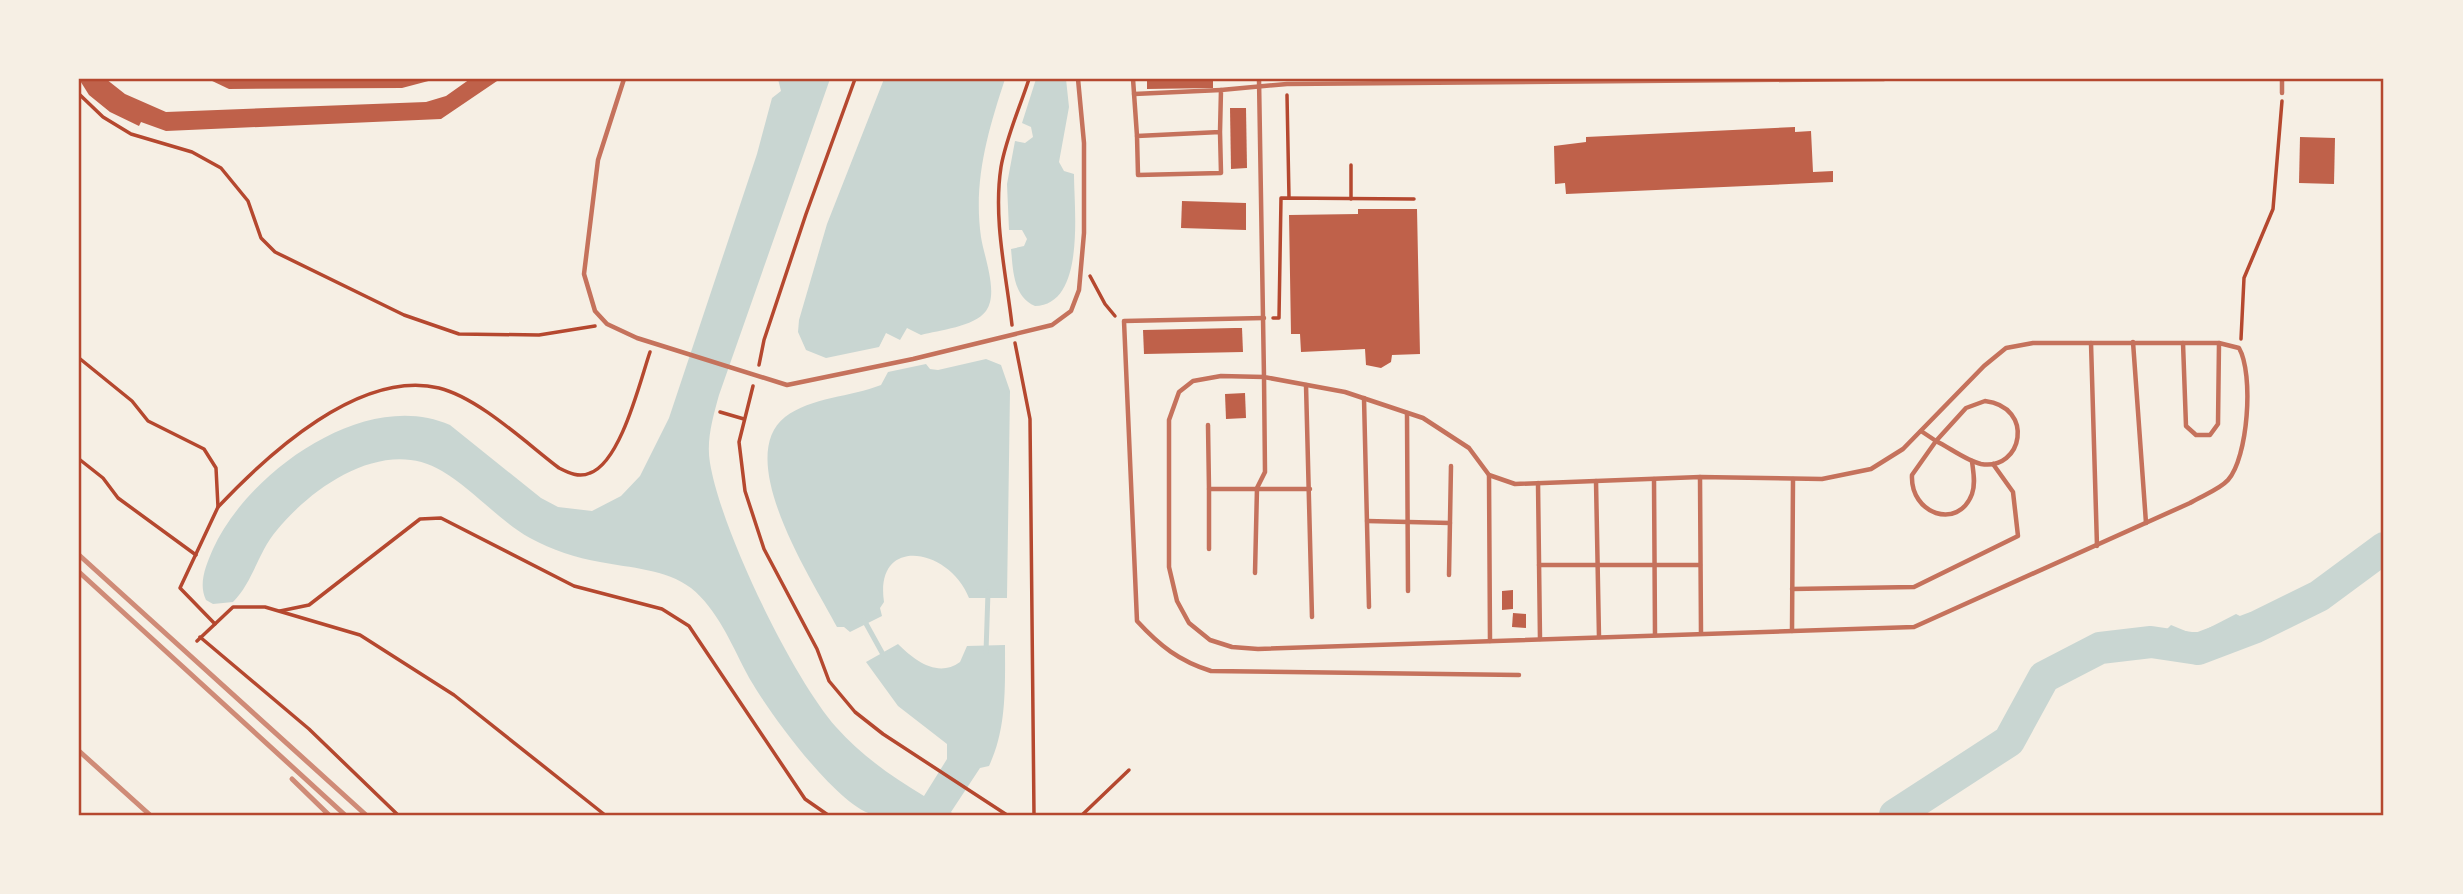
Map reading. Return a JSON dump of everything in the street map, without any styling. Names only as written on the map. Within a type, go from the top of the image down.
[{"type":"lane","points":[[624,79],[598,160],[584,274],[595,311],[607,324],[653,343],[787,385],[913,359],[1052,325],[1070,311],[1079,290],[1081,268],[1084,144],[1078,79]]},
{"type":"lane","points":[[1133,79],[1138,175],[1221,173],[1221,90]]},
{"type":"lane","points":[[1255,573],[1257,488],[1265,471],[1259,79]]},
{"type":"lane","points":[[1134,94],[1370,81],[1884,79]]},
{"type":"lane","points":[[2282,79],[2282,93]]},
{"type":"lane","points":[[1137,136],[1220,132]]},
{"type":"lane","points":[[1264,318],[1124,321],[1137,621],[1161,648],[1189,664],[1212,671],[1519,675]]},
{"type":"lane","points":[[2091,342],[2096,546]]},
{"type":"lane","points":[[2133,342],[2147,523]]},
{"type":"lane","points":[[2183,342],[2186,426],[2196,435],[2210,435],[2218,424],[2219,343]]},
{"type":"lane","points":[[2033,343],[2219,343],[2239,348],[2245,358],[2248,388],[2241,457],[2227,481],[2147,523],[1914,627],[1233,647],[1210,640],[1189,624],[1177,601],[1169,567],[1169,420],[1179,392],[1193,381],[1222,376],[1264,377],[1364,398],[1423,418],[1469,448],[1489,475],[1515,484],[1700,477],[1822,479],[1871,469],[1903,449],[1984,366],[2006,348],[2033,343]]},
{"type":"lane","points":[[1306,385],[1312,617]]},
{"type":"lane","points":[[1364,398],[1369,607]]},
{"type":"lane","points":[[1921,432],[1936,441],[1972,461],[1993,464],[2011,453],[2019,433],[2012,414],[1996,402],[1975,403],[1966,408],[1936,441],[1912,475],[1914,496],[1928,510],[1948,514],[1967,503],[1974,483],[1972,461]]},
{"type":"lane","points":[[1407,413],[1408,591]]},
{"type":"lane","points":[[1208,425],[1209,549]]},
{"type":"lane","points":[[1792,589],[1914,587],[2018,536],[2013,492],[1993,464]]},
{"type":"lane","points":[[1450,575],[1451,466]]},
{"type":"lane","points":[[1489,475],[1490,640]]},
{"type":"lane","points":[[1700,477],[1701,633]]},
{"type":"lane","points":[[1654,479],[1655,635]]},
{"type":"lane","points":[[1792,631],[1793,479]]},
{"type":"lane","points":[[1596,481],[1599,637]]},
{"type":"lane","points":[[1538,483],[1540,639]]},
{"type":"lane","points":[[1209,489],[1310,489]]},
{"type":"lane","points":[[1367,521],[1450,523]]},
{"type":"lane","points":[[1539,565],[1700,565]]},
{"type":"path","points":[[855,79],[764,340],[744,419],[739,442],[749,503],[764,549],[817,649],[829,681],[855,712],[1007,815]]},
{"type":"path","points":[[1029,79],[1002,163],[998,210],[1013,333],[1030,419],[1034,815]]},
{"type":"path","points":[[1287,84],[1289,198]]},
{"type":"path","points":[[2239,348],[2244,324],[2244,278],[2273,209],[2282,93]]},
{"type":"path","points":[[79,94],[103,117],[131,134],[192,152],[221,168],[248,201],[261,237],[275,252],[404,315],[459,334],[484,337],[539,335],[607,324]]},
{"type":"path","points":[[1351,165],[1351,199]]},
{"type":"path","points":[[1264,318],[1279,318],[1280,198],[1414,199]]},
{"type":"path","points":[[1081,268],[1093,279],[1109,310],[1124,321]]},
{"type":"path","points":[[215,624],[180,588],[218,507],[254,469],[298,435],[361,397],[389,388],[440,388],[466,399],[559,468],[572,475],[590,473],[606,463],[621,434],[653,343]]},
{"type":"path","points":[[79,358],[132,401],[148,421],[204,449],[216,468],[218,507]]},
{"type":"path","points":[[720,412],[744,419]]},
{"type":"path","points":[[79,459],[103,478],[118,498],[196,555]]},
{"type":"path","points":[[281,611],[309,604],[317,599],[420,519],[440,518],[574,586],[662,609],[690,626],[805,799],[828,815]]},
{"type":"path","points":[[398,815],[309,729],[198,639],[233,607],[265,607],[360,635],[454,695],[605,815]]},
{"type":"path","points":[[1082,815],[1129,770]]},
{"type":"shaded area","points":[[778,79],[830,79],[719,395],[711,429],[710,463],[717,492],[743,563],[780,639],[818,704],[836,727],[866,756],[924,796],[947,759],[947,744],[898,706],[866,662],[898,644],[927,665],[935,668],[952,667],[960,662],[967,646],[1005,645],[1004,707],[995,752],[989,766],[980,768],[951,812],[954,815],[885,816],[860,808],[842,795],[803,754],[755,687],[716,616],[691,588],[659,573],[555,550],[518,531],[442,471],[420,462],[397,459],[374,463],[330,483],[310,497],[277,530],[246,585],[233,602],[213,604],[206,600],[203,581],[213,549],[229,520],[252,492],[281,466],[312,444],[347,427],[382,418],[417,416],[450,425],[541,498],[558,507],[592,511],[621,496],[640,476],[669,418],[757,154],[772,98],[781,91]]},
{"type":"shaded area","points":[[884,79],[1005,79],[988,137],[979,196],[981,237],[990,275],[990,303],[981,316],[965,324],[921,335],[907,328],[900,340],[886,333],[879,347],[826,358],[806,350],[798,332],[799,320],[827,224]]},
{"type":"shaded area","points":[[1036,79],[1066,79],[1069,107],[1059,162],[1064,171],[1074,174],[1074,253],[1063,290],[1051,301],[1035,306],[1022,296],[1015,282],[1011,249],[1024,246],[1027,239],[1022,230],[1009,230],[1007,184],[1015,141],[1025,143],[1033,137],[1031,127],[1022,123]]},
{"type":"shaded area","points":[[986,359],[1001,365],[1010,391],[1007,598],[969,598],[959,581],[946,568],[931,559],[916,556],[901,558],[890,566],[884,580],[884,602],[880,608],[882,616],[850,632],[844,627],[837,627],[782,521],[772,490],[768,461],[771,436],[785,417],[795,410],[881,385],[888,372],[926,364],[930,369],[938,370]]},
{"type":"shaded area","points":[[2236,614],[2246,619],[2248,633],[2244,639],[2197,665],[2190,663],[2181,649],[2165,638],[2164,632],[2171,625],[2188,632],[2201,632]]},
{"type":"building","points":[[79,79],[106,79],[125,94],[166,112],[426,102],[446,96],[470,79],[500,79],[441,119],[166,131],[141,122],[139,126],[110,112],[89,95]]},
{"type":"building","points":[[208,79],[436,79],[402,88],[229,89]]},
{"type":"building","points":[[1147,79],[1213,79],[1213,88],[1147,89]]},
{"type":"building","points":[[1230,108],[1246,108],[1247,168],[1231,169]]},
{"type":"building","points":[[1795,127],[1795,132],[1811,131],[1813,172],[1833,171],[1833,182],[1566,194],[1565,183],[1555,184],[1554,146],[1586,142],[1586,137]]},
{"type":"building","points":[[2300,137],[2335,138],[2334,184],[2299,183]]},
{"type":"building","points":[[1182,201],[1246,203],[1246,230],[1181,228]]},
{"type":"building","points":[[1358,209],[1417,209],[1420,354],[1392,355],[1391,362],[1381,368],[1366,365],[1365,349],[1301,352],[1300,334],[1291,334],[1289,215],[1358,214]]},
{"type":"building","points":[[1242,328],[1243,352],[1144,354],[1143,330]]},
{"type":"building","points":[[1245,393],[1246,418],[1226,419],[1225,394]]},
{"type":"building","points":[[1513,590],[1513,609],[1502,610],[1502,591]]},
{"type":"building","points":[[1513,613],[1526,614],[1526,628],[1512,627]]},
{"type":"waterway","points":[[1895,815],[2009,741],[2044,677],[2100,648],[2151,642],[2198,649],[2256,627],[2319,596],[2384,548]]},
{"type":"waterway","points":[[986,652],[988,592]]},
{"type":"waterway","points":[[864,620],[885,658]]},
{"type":"railway","points":[[79,555],[366,815]]},
{"type":"railway","points":[[79,572],[345,815]]},
{"type":"railway","points":[[79,751],[150,815]]},
{"type":"railway","points":[[292,779],[329,815]]}]
